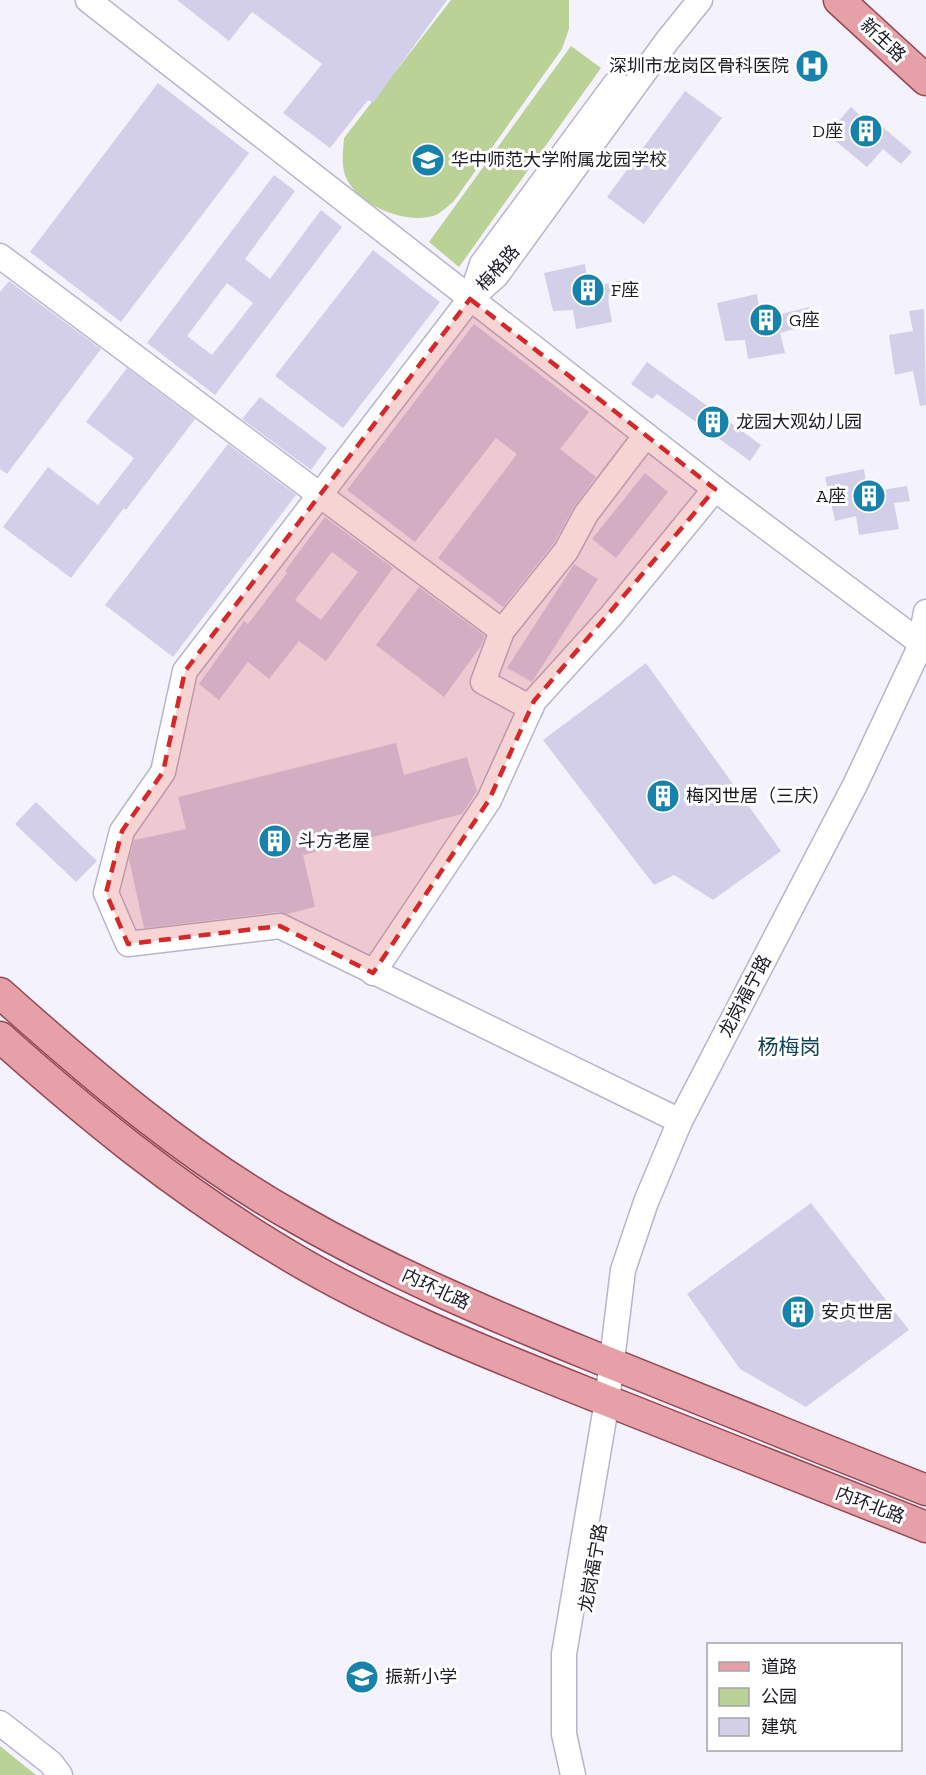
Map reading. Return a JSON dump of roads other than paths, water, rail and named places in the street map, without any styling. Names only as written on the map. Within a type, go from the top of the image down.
[{"type":"main road","name":"新生路","points":[[839,0],[926,80]]},
{"type":"main road","name":"新生路","points":[[866,0],[926,55]]},
{"type":"main road","name":"内环北路","points":[[0,993],[147,1119],[220,1171],[293,1217],[370,1259],[456,1300],[926,1490]]},
{"type":"main road","name":"内环北路","points":[[0,1037],[126,1146],[201,1200],[274,1247],[353,1291],[440,1334],[926,1527]]},
{"type":"street","points":[[88,0],[715,489],[924,641]]},
{"type":"street","name":"梅格路","points":[[470,299],[482,264],[680,0]]},
{"type":"street","name":"梅格路","points":[[470,299],[496,276],[667,41],[700,0]]},
{"type":"street","points":[[0,256],[502,631]]},
{"type":"street","points":[[470,299],[185,671],[163,772],[122,831],[106,893],[128,944],[280,926],[680,1121]]},
{"type":"street","points":[[531,708],[483,682],[502,631],[566,551],[586,514],[646,435]]},
{"type":"street","points":[[373,973],[489,800],[534,700],[611,616],[715,489]]},
{"type":"street","name":"龙岗福宁路","points":[[589,1775],[580,1735],[576,1658],[614,1404],[610,1363],[623,1269],[646,1202],[680,1121],[855,785],[924,641],[926,612]]},
{"type":"street","name":"龙岗福宁路","points":[[573,1775],[564,1734],[564,1654],[614,1404]]},
{"type":"street","points":[[0,1723],[51,1763],[60,1775]]},
{"type":"place","name":"深圳市龙岗区骨科医院","points":[[812,66]]},
{"type":"place","name":"D座","points":[[866,131]]},
{"type":"place","name":"华中师范大学附属龙园学校","points":[[428,160]]},
{"type":"place","name":"F座","points":[[588,290]]},
{"type":"place","name":"G座","points":[[766,320]]},
{"type":"place","name":"龙园大观幼儿园","points":[[713,422]]},
{"type":"place","name":"A座","points":[[869,496]]},
{"type":"place","name":"梅冈世居（三庆）","points":[[663,796]]},
{"type":"place","name":"斗方老屋","points":[[275,841]]},
{"type":"place","name":"安贞世居","points":[[798,1312]]},
{"type":"place","name":"振新小学","points":[[362,1677]]},
{"type":"district","name":"杨梅岗","points":[[789,1047]]}]
